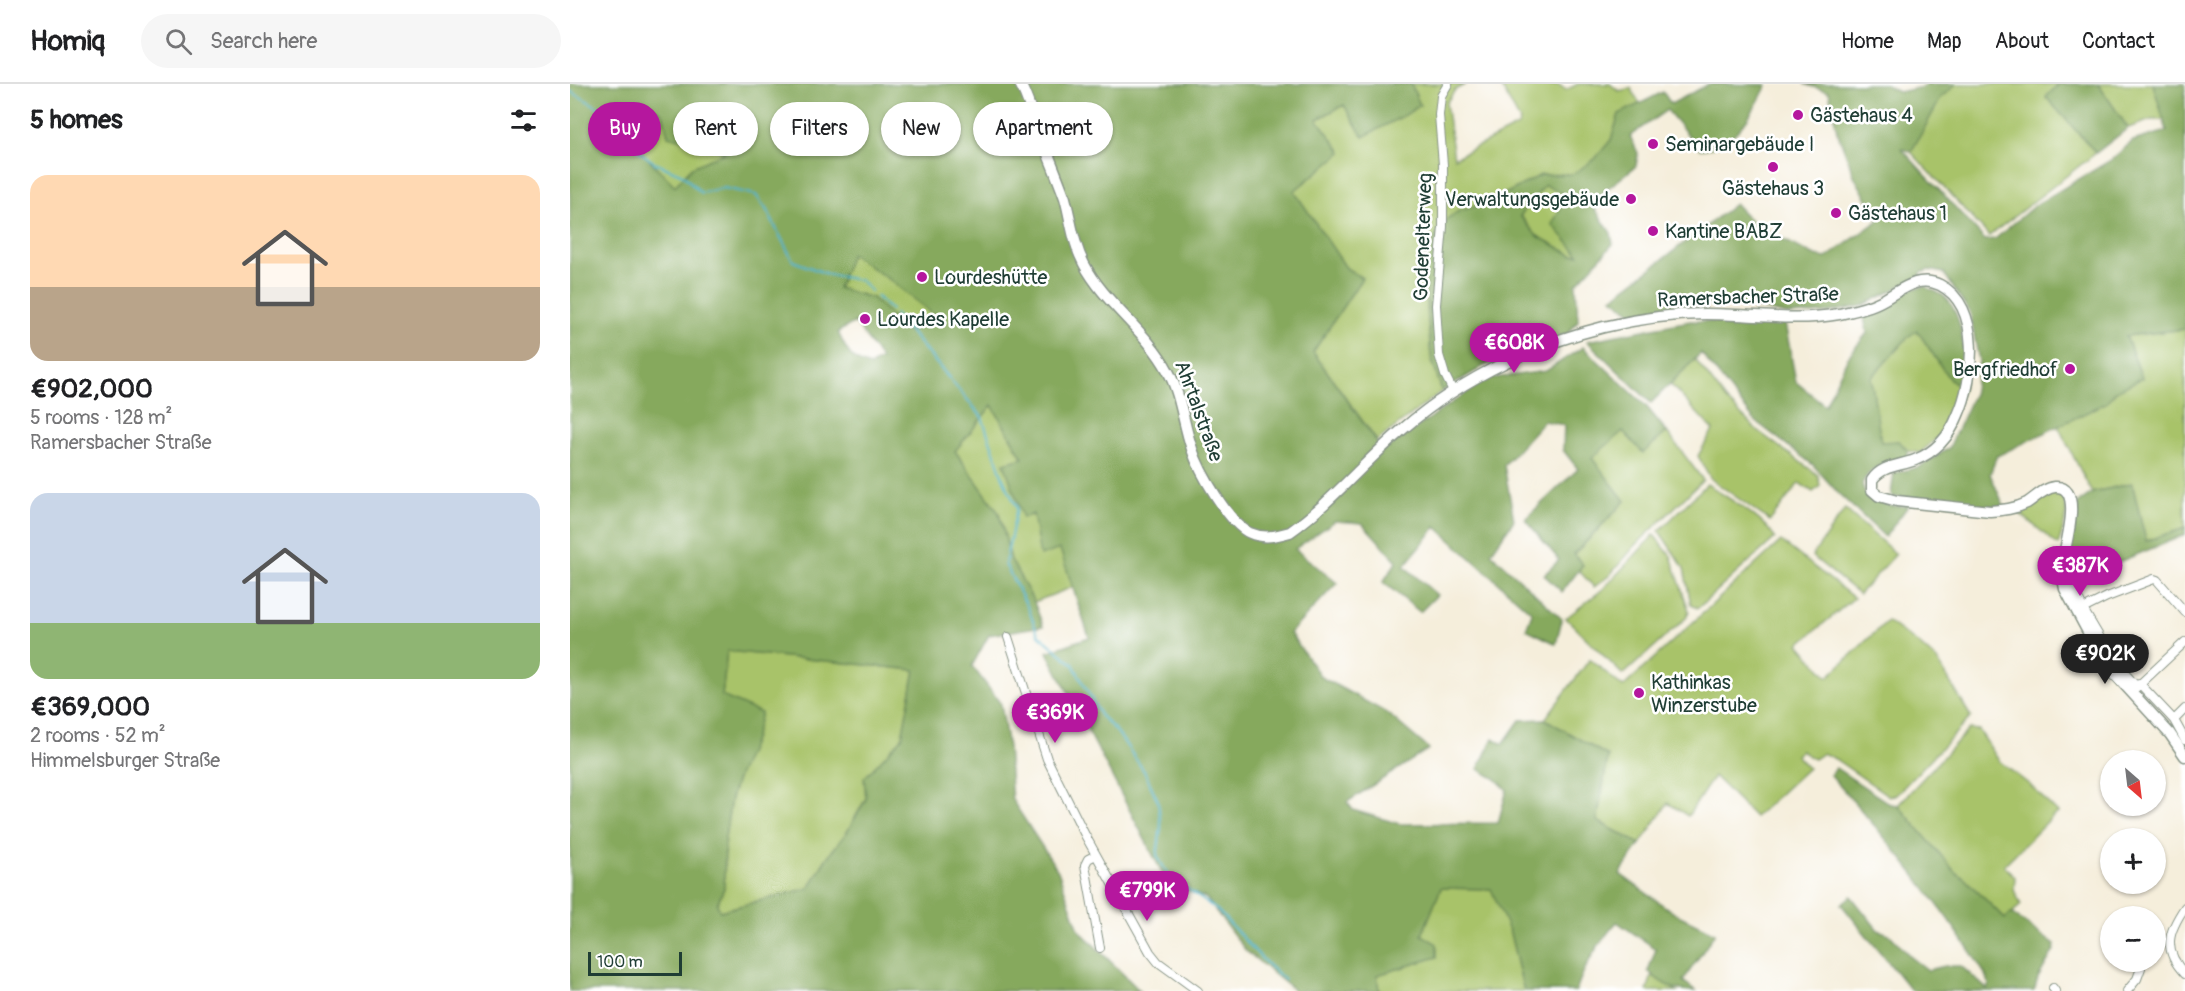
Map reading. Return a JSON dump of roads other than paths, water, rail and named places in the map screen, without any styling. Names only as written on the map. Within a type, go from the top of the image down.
[{"type":"main road","name":"Ahrtalstraße","points":[[1020,84],[1065,199],[1077,249],[1083,262],[1105,295],[1135,326],[1168,372],[1175,387],[1197,462],[1216,495],[1241,528],[1255,535],[1265,537],[1290,532],[1401,430],[1453,391],[1504,363],[1567,338]]},
{"type":"main road","name":"Ramersbacher Straße","points":[[1567,338],[1640,320],[1688,315],[1723,314],[1801,318],[1833,315],[1881,301],[1917,281],[1929,281],[1947,289],[1960,307],[1970,336],[1971,369],[1965,397],[1952,429],[1935,450],[1916,460],[1884,469],[1872,480],[1872,490],[1879,496],[1897,501],[1990,511],[2019,506],[2050,488],[2059,487],[2069,496],[2072,504],[2062,567],[2062,579],[2066,589],[2104,662],[2136,688],[2185,756]]},
{"type":"street","name":"Godenelterweg","points":[[1448,84],[1441,96],[1439,115],[1443,165],[1443,227],[1436,305],[1439,355],[1453,391]]},
{"type":"street","points":[[2083,609],[2113,599],[2145,582],[2157,580],[2185,612]]},
{"type":"street","points":[[2066,589],[2074,589],[2112,658],[2136,688],[2174,720],[2185,740]]},
{"type":"street","points":[[1008,637],[1047,759],[1096,855],[1150,952],[1158,962],[1198,991]]},
{"type":"street","points":[[2136,688],[2185,642]]},
{"type":"street","points":[[2174,720],[2185,709]]},
{"type":"street","points":[[1096,855],[1088,859],[1085,865],[1100,948]]},
{"type":"street","points":[[2185,907],[2171,929],[2169,943],[2173,958],[2185,974]]},
{"type":"street","points":[[2127,991],[2137,980],[2140,972]]},
{"type":"waterway","points":[[570,91],[598,107],[627,142],[655,163],[683,175],[701,193],[724,188],[756,195],[766,209],[793,261],[830,275],[860,280],[871,291]]},
{"type":"waterway","points":[[876,296],[891,310]]},
{"type":"waterway","points":[[895,314],[982,417],[1003,478],[1017,508],[1005,564],[1028,608],[1038,634],[1073,664],[1100,715],[1117,732],[1144,771],[1158,801],[1161,827],[1157,856],[1169,876],[1217,910],[1285,980]]},
{"type":"place","name":"Gästehaus 4","points":[[1798,115]]},
{"type":"place","name":"Seminargebäude I","points":[[1653,144]]},
{"type":"place","name":"Gästehaus 3","points":[[1773,167]]},
{"type":"place","name":"Verwaltungsgebäude","points":[[1631,199]]},
{"type":"place","name":"Gästehaus 1","points":[[1836,213]]},
{"type":"place","name":"Kantine BABZ","points":[[1653,231]]},
{"type":"place","name":"Lourdeshütte","points":[[922,277]]},
{"type":"place","name":"Lourdes Kapelle","points":[[865,319]]},
{"type":"place","name":"Bergfriedhof","points":[[2070,369]]},
{"type":"place","name":"Kathinkas Winzerstube","points":[[1639,693]]}]
